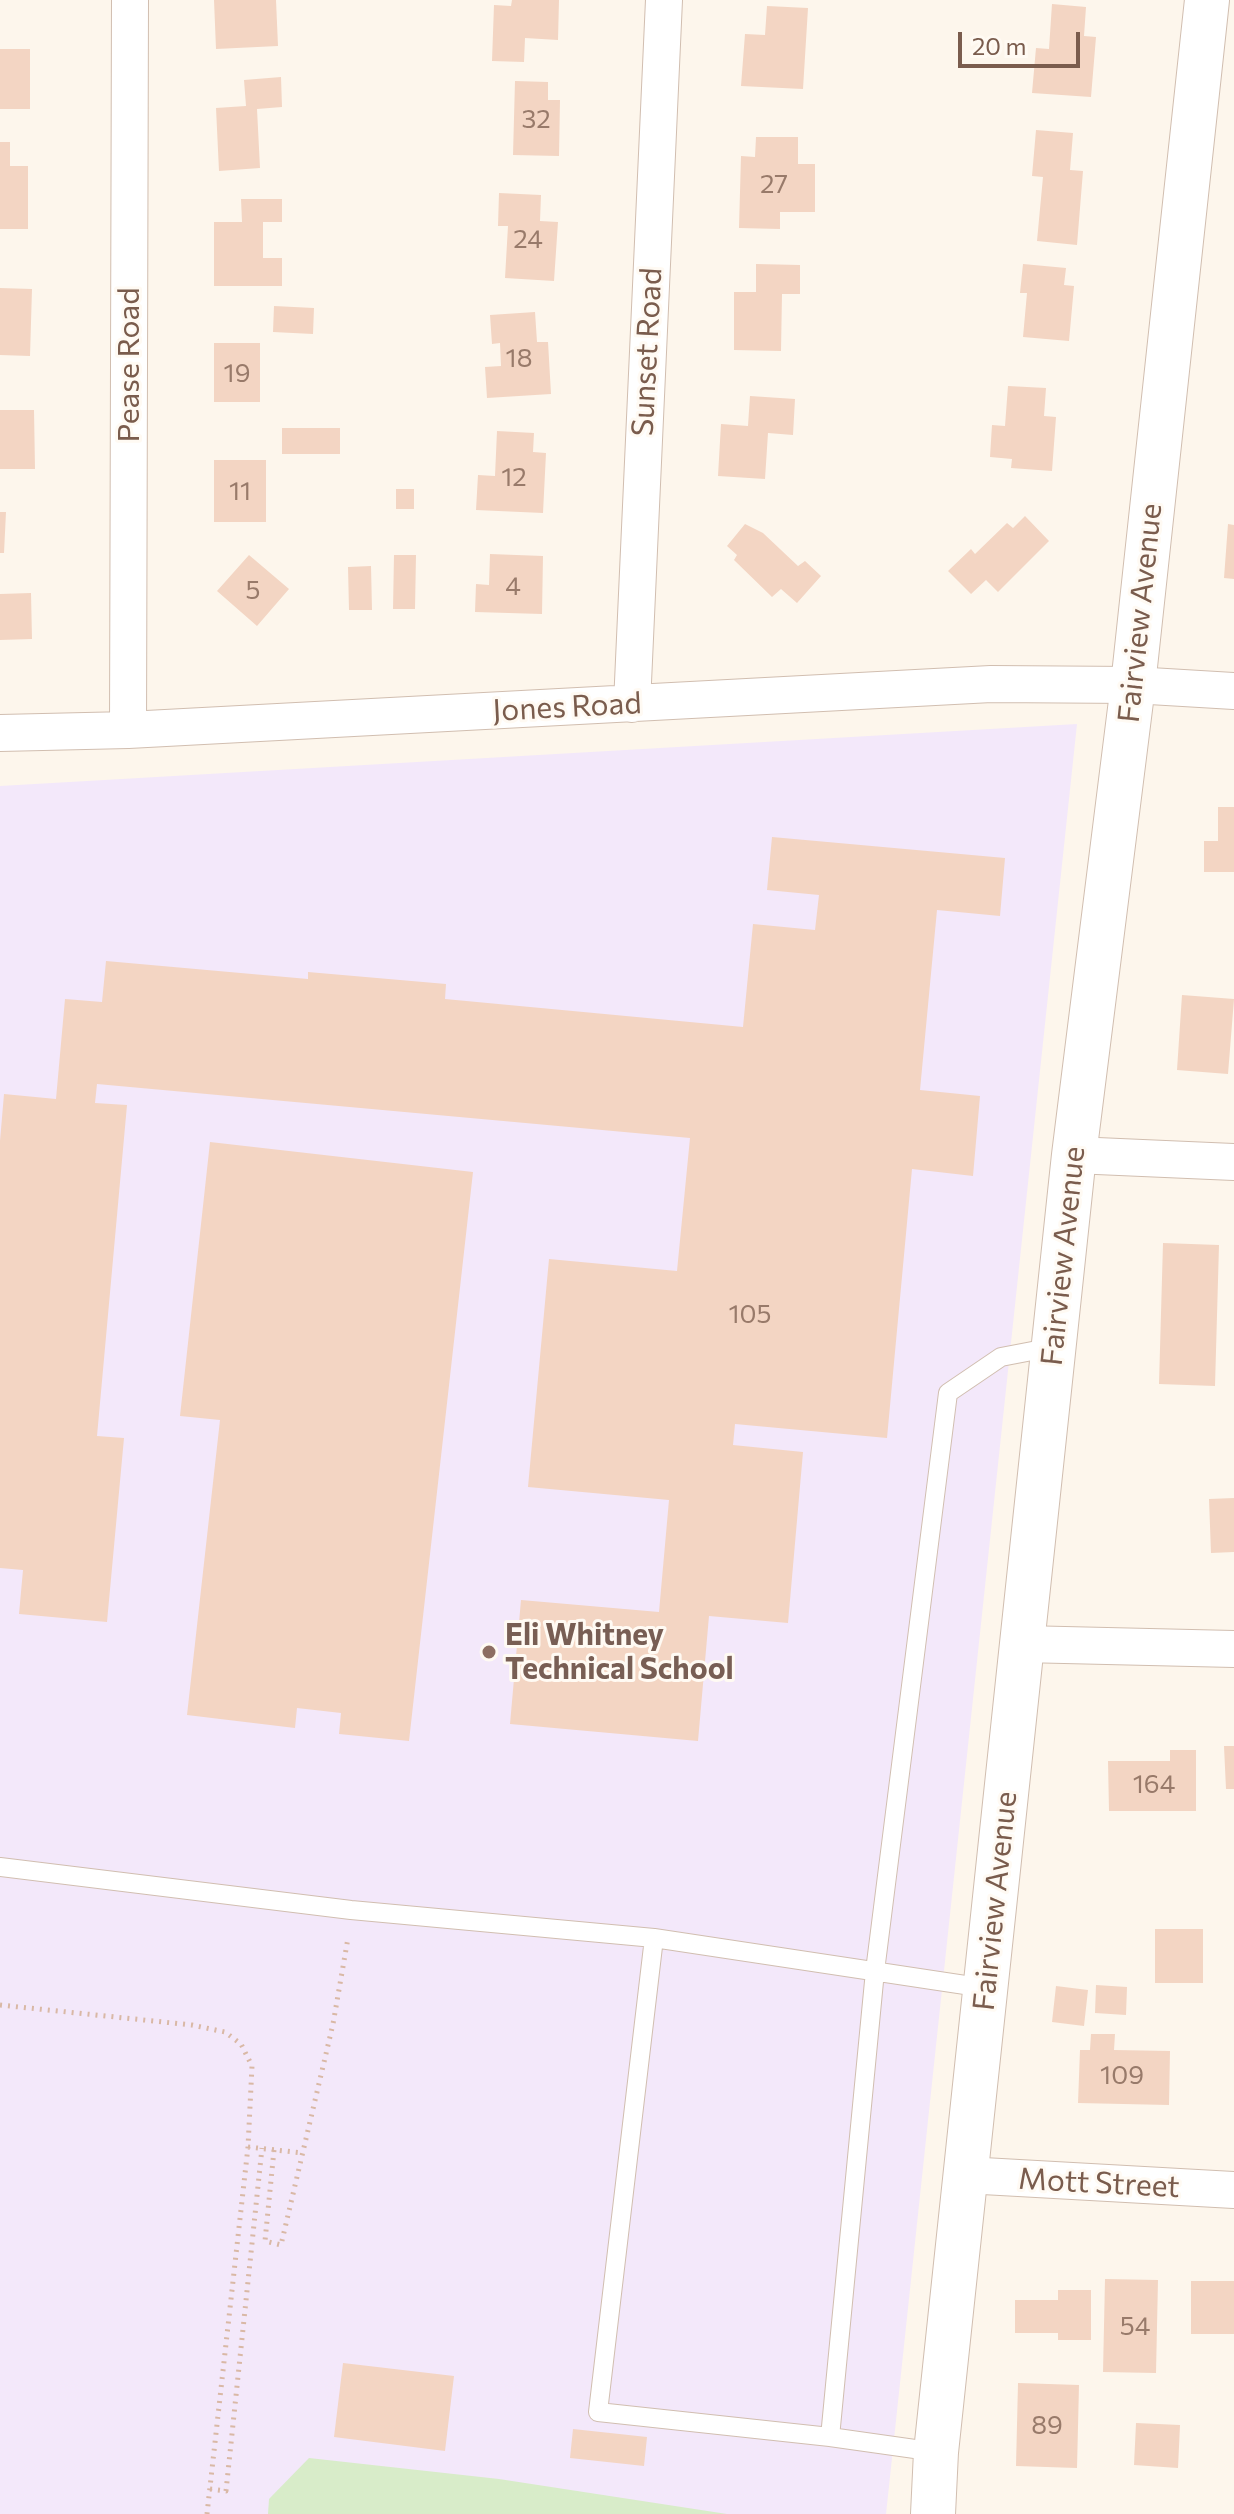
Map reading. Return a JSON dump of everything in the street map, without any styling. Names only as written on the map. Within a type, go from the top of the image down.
[{"type":"street","name":"Pease Road","points":[[128,730],[130,0]]},
{"type":"street","name":"Sunset Road","points":[[632,704],[664,0]]},
{"type":"street","name":"Fairview Avenue","points":[[933,2514],[936,2452],[1053,1347],[1133,685],[1207,0]]},
{"type":"street","name":"Jones Road","points":[[0,733],[128,730],[991,684],[1133,685],[1234,691]]},
{"type":"street","points":[[1074,1155],[1234,1162]]},
{"type":"street","points":[[1022,1644],[1234,1649]]},
{"type":"street","name":"Mott Street","points":[[965,2175],[1234,2190]]},
{"type":"lane","points":[[830,2437],[875,1971],[948,1393],[1001,1357],[1053,1347]]},
{"type":"lane","points":[[0,1867],[351,1910],[654,1938],[985,1988]]},
{"type":"lane","points":[[654,1938],[598,2412],[830,2437],[936,2452]]},
{"type":"path","points":[[274,2150],[265,2241],[281,2245],[336,2011],[351,1910]]},
{"type":"path","points":[[0,2005],[192,2025],[225,2032],[241,2044],[252,2066],[248,2147],[207,2514]]},
{"type":"path","points":[[248,2147],[303,2153]]},
{"type":"path","points":[[210,2489],[226,2491],[262,2148]]},
{"type":"shaded area","name":"Eli Whitney Technical School","points":[[1077,724],[886,2514],[0,2514],[0,786]]},
{"type":"green space","points":[[309,2458],[499,2479],[727,2514],[268,2514],[269,2499]]},
{"type":"building","points":[[214,0],[276,0],[278,46],[216,49]]},
{"type":"building","points":[[512,0],[559,0],[558,40],[525,38],[524,62],[492,61],[494,5],[511,6]]},
{"type":"building","points":[[1052,4],[1086,7],[1084,36],[1096,37],[1091,97],[1032,93],[1036,48],[1049,49]]},
{"type":"building","points":[[767,6],[808,8],[803,89],[741,86],[745,34],[765,35]]},
{"type":"building","points":[[0,49],[30,49],[30,109],[0,109]]},
{"type":"building","points":[[281,77],[282,107],[257,109],[260,168],[219,171],[216,108],[246,106],[244,80]]},
{"type":"building","points":[[515,81],[548,82],[548,100],[560,100],[559,156],[513,155]]},
{"type":"building","points":[[1036,130],[1073,133],[1070,170],[1083,171],[1077,245],[1037,241],[1043,177],[1032,176]]},
{"type":"building","points":[[756,137],[798,137],[798,164],[815,164],[815,212],[780,212],[780,229],[739,228],[741,156],[755,157]]},
{"type":"building","points":[[0,142],[10,142],[10,166],[28,166],[28,229],[0,229]]},
{"type":"building","points":[[499,193],[541,195],[540,221],[558,222],[554,281],[505,278],[508,226],[498,226]]},
{"type":"building","points":[[241,199],[282,199],[282,222],[263,222],[263,258],[282,258],[282,286],[214,286],[214,222],[242,222]]},
{"type":"building","points":[[756,264],[800,265],[800,294],[782,294],[781,351],[734,350],[734,292],[756,292]]},
{"type":"building","points":[[1023,264],[1066,268],[1064,285],[1074,286],[1069,341],[1023,337],[1027,293],[1020,293]]},
{"type":"building","points":[[0,288],[32,289],[30,356],[0,355]]},
{"type":"building","points":[[274,306],[314,308],[313,334],[273,332]]},
{"type":"building","points":[[535,312],[537,342],[548,342],[551,394],[487,398],[485,367],[501,366],[500,343],[492,344],[490,315]]},
{"type":"building","points":[[214,343],[260,343],[260,402],[214,402]]},
{"type":"building","points":[[1008,386],[1046,388],[1044,416],[1056,417],[1052,471],[1011,468],[1012,459],[990,457],[992,425],[1005,426]]},
{"type":"building","points":[[750,396],[795,399],[793,435],[768,433],[765,479],[718,476],[721,424],[748,426]]},
{"type":"building","points":[[0,410],[34,410],[35,469],[0,469]]},
{"type":"building","points":[[282,428],[340,428],[340,454],[282,454]]},
{"type":"building","points":[[497,431],[534,433],[533,452],[546,453],[543,513],[476,510],[478,475],[495,476]]},
{"type":"building","points":[[214,460],[266,460],[266,522],[214,522]]},
{"type":"building","points":[[396,489],[414,489],[414,509],[396,509]]},
{"type":"building","points":[[0,512],[6,512],[4,553],[0,553]]},
{"type":"building","points":[[1025,516],[1049,541],[998,592],[986,580],[971,594],[948,571],[971,549],[975,554],[1007,523],[1013,528]]},
{"type":"building","points":[[745,524],[763,533],[798,566],[805,561],[821,576],[797,603],[781,589],[772,597],[734,560],[737,555],[727,546]]},
{"type":"building","points":[[1228,524],[1234,525],[1234,579],[1224,578]]},
{"type":"building","points":[[490,554],[543,556],[542,614],[475,612],[476,584],[489,585]]},
{"type":"building","points":[[249,555],[289,589],[257,626],[217,591]]},
{"type":"building","points":[[394,555],[416,555],[415,609],[393,609]]},
{"type":"building","points":[[371,566],[372,610],[349,610],[348,567]]},
{"type":"building","points":[[31,593],[32,639],[0,640],[0,594]]},
{"type":"building","points":[[1218,807],[1234,807],[1234,872],[1204,872],[1204,841],[1218,841]]},
{"type":"building","points":[[772,837],[1005,858],[1000,916],[937,910],[920,1090],[980,1096],[973,1176],[912,1169],[887,1438],[735,1424],[733,1445],[803,1452],[788,1623],[709,1616],[698,1741],[510,1724],[521,1600],[659,1612],[669,1500],[528,1487],[549,1259],[677,1271],[690,1138],[97,1084],[95,1103],[127,1105],[97,1436],[124,1438],[107,1622],[19,1614],[23,1570],[0,1568],[0,1141],[4,1094],[56,1099],[65,999],[102,1002],[106,961],[308,979],[308,972],[446,984],[445,999],[743,1027],[753,924],[815,930],[819,895],[767,890]]},
{"type":"building","points":[[1182,995],[1234,999],[1228,1074],[1177,1070]]},
{"type":"building","points":[[210,1142],[473,1172],[409,1741],[339,1734],[341,1713],[297,1708],[295,1728],[187,1715],[220,1420],[180,1416]]},
{"type":"building","points":[[1163,1243],[1219,1245],[1215,1386],[1159,1384]]},
{"type":"building","points":[[1234,1498],[1234,1552],[1211,1553],[1209,1499]]},
{"type":"building","points":[[1224,1746],[1234,1746],[1234,1789],[1226,1789]]},
{"type":"building","points":[[1170,1750],[1196,1750],[1196,1811],[1109,1811],[1108,1761],[1170,1761]]},
{"type":"building","points":[[1155,1929],[1203,1929],[1203,1983],[1155,1983]]},
{"type":"building","points":[[1096,1985],[1127,1987],[1126,2015],[1095,2013]]},
{"type":"building","points":[[1056,1986],[1088,1990],[1084,2026],[1052,2022]]},
{"type":"building","points":[[1091,2034],[1115,2034],[1114,2050],[1170,2051],[1169,2105],[1078,2103],[1080,2050],[1090,2050]]},
{"type":"building","points":[[1105,2279],[1158,2280],[1156,2373],[1103,2372]]},
{"type":"building","points":[[1191,2281],[1234,2281],[1234,2334],[1191,2334]]},
{"type":"building","points":[[1058,2290],[1091,2290],[1091,2340],[1058,2340],[1058,2333],[1015,2333],[1015,2300],[1058,2300]]},
{"type":"building","points":[[343,2363],[454,2376],[445,2451],[334,2437]]},
{"type":"building","points":[[1018,2383],[1079,2385],[1077,2468],[1016,2466]]},
{"type":"building","points":[[1136,2423],[1180,2425],[1178,2468],[1134,2465]]},
{"type":"building","points":[[573,2429],[647,2437],[644,2466],[570,2458]]},
{"type":"place","name":"Eli Whitney Technical School","points":[[489,1652]]}]
